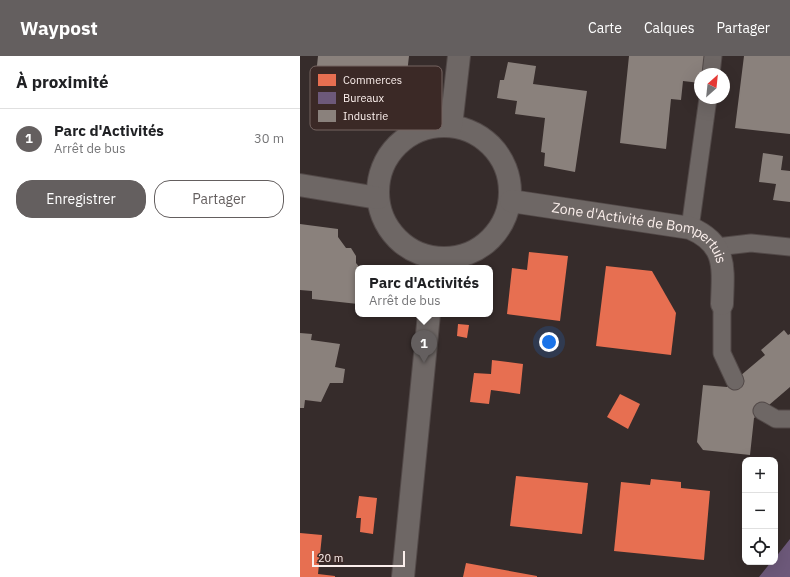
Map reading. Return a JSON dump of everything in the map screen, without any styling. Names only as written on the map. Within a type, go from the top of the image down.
[{"type":"street","points":[[451,126],[459,56]]},
{"type":"street","points":[[424,130],[413,134],[398,145],[386,160],[379,179],[378,198],[383,219],[395,238],[413,252],[434,263],[476,252],[493,239],[505,222],[511,201],[510,180],[503,160],[489,143],[472,132],[451,126],[442,126]]},
{"type":"street","points":[[300,185],[378,198]]},
{"type":"street","name":"Zone d'Activité de Bompertuis","points":[[511,201],[690,228],[703,234],[717,247],[723,267],[722,304]]},
{"type":"street","points":[[403,577],[429,317]]},
{"type":"lane","points":[[712,68],[713,56]]},
{"type":"lane","points":[[690,228],[707,104]]},
{"type":"lane","points":[[717,247],[750,243],[790,247]]},
{"type":"lane","points":[[722,304],[722,353],[735,381]]},
{"type":"lane","points":[[762,411],[776,419],[790,419]]},
{"type":"building: Commerces","points":[[529,252],[568,256],[560,321],[507,314],[512,268],[527,270]]},
{"type":"building: Commerces","points":[[606,266],[652,271],[676,313],[671,355],[596,346]]},
{"type":"building: Commerces","points":[[458,324],[469,325],[467,338],[457,336]]},
{"type":"building: Commerces","points":[[492,360],[523,364],[520,394],[491,390],[489,404],[470,402],[474,373],[491,374]]},
{"type":"building: Commerces","points":[[620,394],[640,404],[628,429],[607,417]]},
{"type":"building: Commerces","points":[[516,476],[588,483],[582,534],[510,526]]},
{"type":"building: Commerces","points":[[651,479],[681,482],[681,488],[710,491],[704,560],[614,551],[621,482],[650,485]]},
{"type":"building: Commerces","points":[[359,496],[377,498],[373,534],[360,532],[361,518],[356,518]]},
{"type":"building: Commerces","points":[[300,533],[322,535],[318,574],[335,577],[300,577]]},
{"type":"building: Commerces","points":[[466,563],[537,576],[537,577],[463,577]]},
{"type":"building: Bureaux","points":[[790,539],[790,577],[759,577],[769,565],[778,565],[778,554]]},
{"type":"building: Industrie","points":[[318,56],[409,56],[408,66],[317,66]]},
{"type":"building: Industrie","points":[[629,56],[705,56],[704,68],[694,68],[694,82],[683,81],[681,100],[671,99],[666,149],[620,143]]},
{"type":"building: Industrie","points":[[744,56],[790,56],[790,134],[735,128]]},
{"type":"building: Industrie","points":[[508,62],[536,66],[533,84],[587,91],[575,172],[544,166],[545,153],[541,152],[545,118],[515,114],[517,101],[497,98],[500,80],[504,80]]},
{"type":"building: Industrie","points":[[763,153],[783,156],[781,170],[790,171],[790,202],[773,200],[776,184],[759,182]]},
{"type":"building: Industrie","points":[[300,224],[338,229],[338,237],[346,248],[351,248],[356,256],[356,263],[358,265],[355,265],[355,304],[312,299],[312,291],[300,290]]},
{"type":"building: Industrie","points":[[784,330],[788,335],[790,334],[790,387],[754,418],[750,455],[703,450],[697,442],[703,385],[727,387],[765,355],[761,350]]},
{"type":"building: Industrie","points":[[300,333],[312,334],[311,340],[340,344],[335,367],[345,369],[343,383],[330,383],[321,402],[305,400],[304,408],[300,408]]},
{"type":"place","name":"Parc d'Activités","points":[[424,363]]}]
